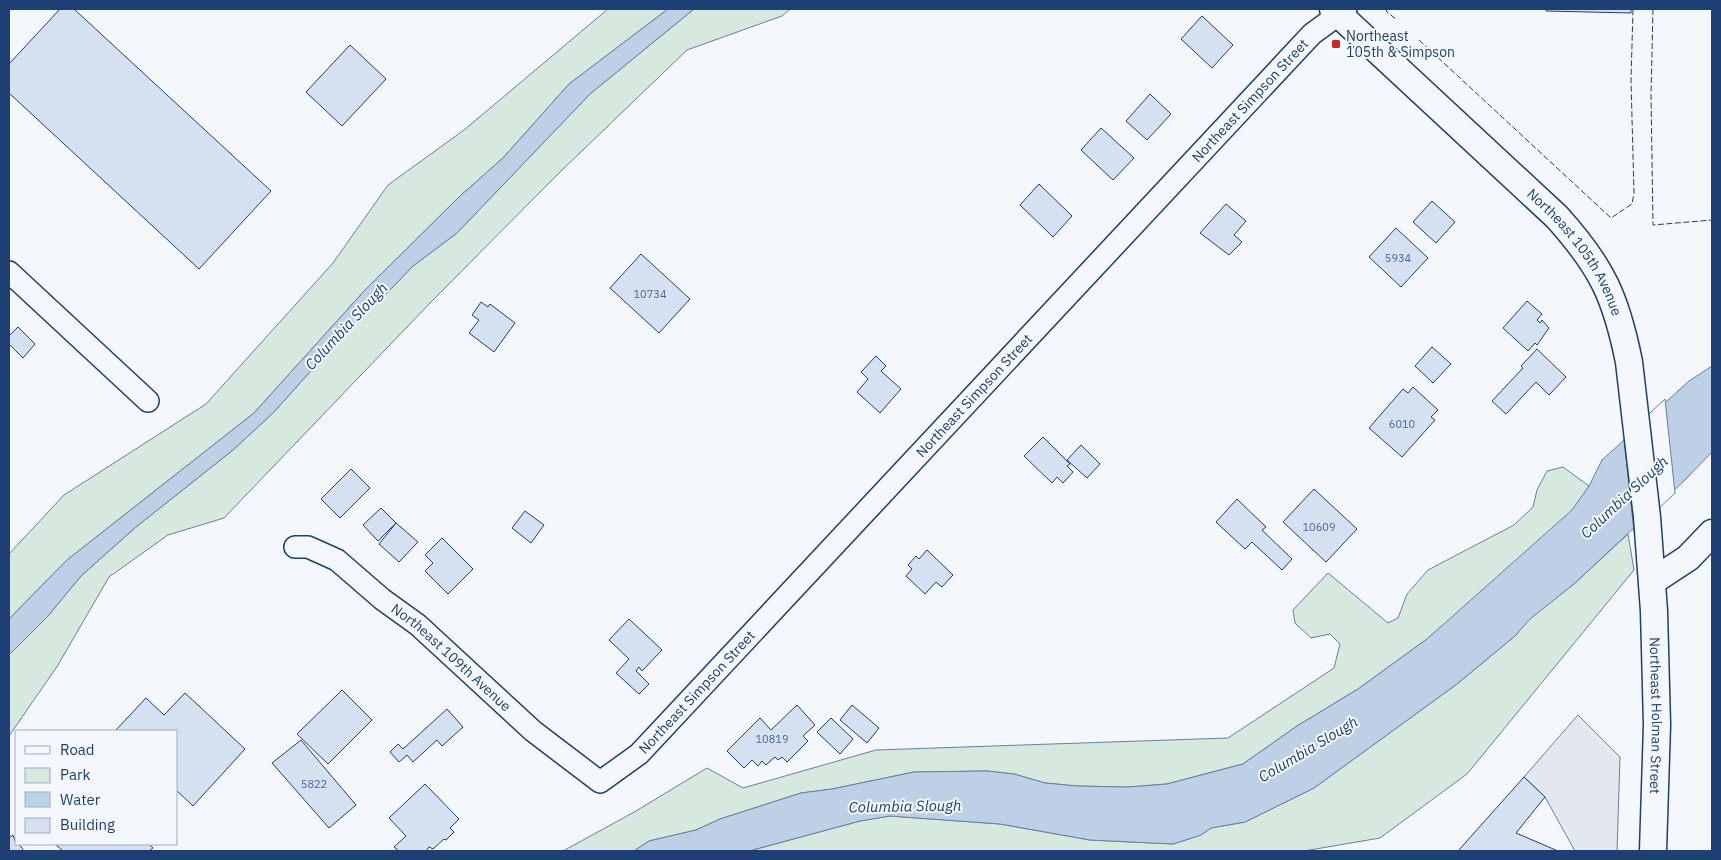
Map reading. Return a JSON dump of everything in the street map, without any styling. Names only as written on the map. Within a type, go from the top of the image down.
[{"type":"street","name":"Northeast 105th Avenue","points":[[1339,11],[1557,217],[1595,263],[1607,284],[1624,335],[1636,416],[1653,580]]},
{"type":"street","name":"Northeast Simpson Street","points":[[600,782],[639,754],[1306,41],[1339,11]]},
{"type":"street","points":[[9,272],[148,401]]},
{"type":"street","points":[[1653,580],[1688,558],[1712,533]]},
{"type":"street","name":"Northeast 109th Avenue","points":[[295,547],[308,546],[337,560],[382,599],[418,625],[533,731],[600,782]]},
{"type":"street","name":"Northeast Holman Street","points":[[1653,580],[1657,725],[1653,851]]},
{"type":"green space","points":[[608,9],[668,9],[569,84],[503,158],[459,197],[365,290],[254,413],[67,560],[9,619],[9,554],[64,495],[206,404],[333,263],[388,185],[464,130]]},
{"type":"green space","points":[[694,9],[790,9],[782,16],[687,50],[559,173],[430,303],[224,518],[168,535],[109,577],[58,665],[9,736],[9,655],[48,616],[81,576],[136,527],[233,450],[273,413],[363,313],[387,293],[413,266],[457,233],[590,94]]},
{"type":"green space","points":[[1563,467],[1589,486],[1573,510],[1548,534],[1427,639],[1358,689],[1297,726],[1243,764],[1167,784],[1128,787],[1045,783],[1014,774],[987,771],[914,772],[832,789],[801,793],[720,819],[696,830],[649,841],[634,851],[563,851],[636,811],[707,768],[743,788],[876,750],[1228,738],[1334,668],[1340,644],[1330,634],[1311,638],[1295,623],[1293,610],[1328,573],[1388,623],[1398,618],[1407,594],[1428,570],[1514,525],[1533,507],[1537,490],[1547,471]]},
{"type":"green space","points":[[1628,534],[1634,570],[1467,774],[1380,838],[1304,851],[749,851],[860,821],[890,816],[1000,824],[1090,840],[1173,844],[1201,835],[1211,828],[1245,822],[1314,788],[1457,684],[1515,636],[1529,619],[1574,584]]},
{"type":"shaded area","points":[[1578,715],[1620,757],[1617,851],[1575,851],[1545,797],[1524,777]]},
{"type":"water","name":"Columbia Slough","points":[[668,9],[694,9],[590,94],[457,233],[413,266],[387,293],[363,313],[273,413],[233,450],[136,527],[81,576],[48,616],[9,655],[9,619],[67,560],[254,413],[365,290],[459,197],[503,158],[569,84]]},
{"type":"water","name":"Columbia Slough","points":[[1712,366],[1712,452],[1685,480],[1574,584],[1530,619],[1515,636],[1457,684],[1314,788],[1245,822],[1211,828],[1201,835],[1173,844],[1090,840],[1000,824],[890,816],[860,821],[749,851],[634,851],[649,841],[696,830],[720,819],[801,793],[832,789],[914,772],[987,771],[1014,774],[1045,783],[1128,787],[1167,784],[1243,764],[1297,726],[1358,689],[1427,639],[1572,510],[1589,486],[1602,460],[1689,381]]},
{"type":"pier","points":[[1665,399],[1675,493],[1634,532],[1624,437]]},
{"type":"building","points":[[60,9],[74,9],[271,191],[199,269],[9,93],[9,64]]},
{"type":"building","points":[[1546,9],[1631,9],[1631,13],[1546,11]]},
{"type":"building","points":[[1202,16],[1233,45],[1212,68],[1181,39]]},
{"type":"building","points":[[350,45],[386,79],[342,126],[306,92]]},
{"type":"building","points":[[1150,94],[1171,114],[1147,140],[1126,121]]},
{"type":"building","points":[[1101,128],[1134,158],[1113,180],[1081,150]]},
{"type":"building","points":[[1039,184],[1072,216],[1053,237],[1020,205]]},
{"type":"building","points":[[1432,201],[1455,222],[1436,243],[1413,222]]},
{"type":"building","points":[[1226,204],[1246,221],[1234,235],[1242,242],[1229,255],[1200,233]]},
{"type":"building","points":[[1396,228],[1428,258],[1401,287],[1369,257]]},
{"type":"building","points":[[641,254],[690,299],[659,333],[610,288]]},
{"type":"building","points":[[1527,301],[1542,314],[1537,320],[1540,323],[1542,320],[1549,328],[1537,345],[1535,343],[1528,351],[1503,328]]},
{"type":"building","points":[[481,302],[488,307],[490,304],[515,323],[494,352],[469,333],[479,320],[472,315]]},
{"type":"building","points":[[18,327],[35,344],[23,358],[9,344],[9,336]]},
{"type":"building","points":[[1432,347],[1451,364],[1433,383],[1415,366]]},
{"type":"building","points":[[1537,349],[1566,377],[1549,395],[1536,382],[1506,414],[1492,401],[1523,368],[1521,366]]},
{"type":"building","points":[[876,356],[886,366],[881,371],[901,389],[880,413],[857,392],[868,379],[861,372]]},
{"type":"building","points":[[1413,387],[1438,410],[1431,417],[1435,420],[1402,457],[1369,428],[1403,389],[1408,393]]},
{"type":"building","points":[[1043,437],[1070,464],[1067,466],[1073,472],[1063,483],[1057,477],[1052,483],[1024,456]]},
{"type":"building","points":[[1081,445],[1100,464],[1087,478],[1067,460]]},
{"type":"building","points":[[351,469],[370,488],[340,518],[321,499]]},
{"type":"building","points":[[1314,489],[1357,529],[1326,562],[1283,522]]},
{"type":"building","points":[[1237,499],[1266,527],[1262,530],[1292,559],[1282,570],[1252,542],[1245,549],[1216,522]]},
{"type":"building","points":[[381,508],[396,523],[378,541],[363,525]]},
{"type":"building","points":[[525,511],[544,525],[531,543],[512,528]]},
{"type":"building","points":[[396,523],[418,542],[399,562],[379,544]]},
{"type":"building","points":[[442,538],[473,569],[448,594],[425,571],[433,563],[425,555]]},
{"type":"building","points":[[927,550],[953,575],[942,587],[936,582],[925,594],[906,576],[912,569],[908,565],[916,556],[919,559]]},
{"type":"building","points":[[629,619],[662,650],[642,671],[639,667],[636,671],[649,684],[639,694],[616,673],[629,659],[609,640]]},
{"type":"building","points":[[342,690],[372,720],[328,764],[297,734]]},
{"type":"building","points":[[185,693],[245,749],[193,806],[178,792],[178,730],[116,730],[146,698],[164,715]]},
{"type":"building","points":[[797,705],[815,725],[803,736],[808,741],[787,762],[782,757],[778,760],[775,757],[766,765],[762,761],[758,766],[752,760],[744,768],[727,751],[760,718],[771,730]]},
{"type":"building","points":[[852,705],[879,728],[867,743],[840,720]]},
{"type":"building","points":[[447,709],[463,727],[442,746],[437,740],[413,762],[407,755],[399,762],[390,752],[398,744],[403,749]]},
{"type":"building","points":[[831,718],[853,739],[840,754],[817,732]]},
{"type":"building","points":[[301,740],[356,805],[329,828],[272,763]]},
{"type":"building","points":[[1524,777],[1545,797],[1516,833],[1558,851],[1458,851]]},
{"type":"building","points":[[425,784],[459,819],[450,828],[454,832],[433,849],[429,847],[426,851],[399,851],[394,847],[406,836],[389,818]]},
{"type":"building","points":[[13,835],[15,845],[20,845],[24,851],[9,851],[9,838]]},
{"type":"building","points":[[56,845],[150,845],[153,848],[149,851],[63,851]]},
{"type":"fence","points":[[1388,9],[1386,11],[1397,20]]},
{"type":"fence","points":[[1419,40],[1611,218],[1632,204],[1634,193],[1631,80],[1633,9]]},
{"type":"fence","points":[[1653,9],[1651,95],[1653,225],[1712,220]]},
{"type":"place","name":"Northeast 105th & Simpson","points":[[1336,44]]}]
